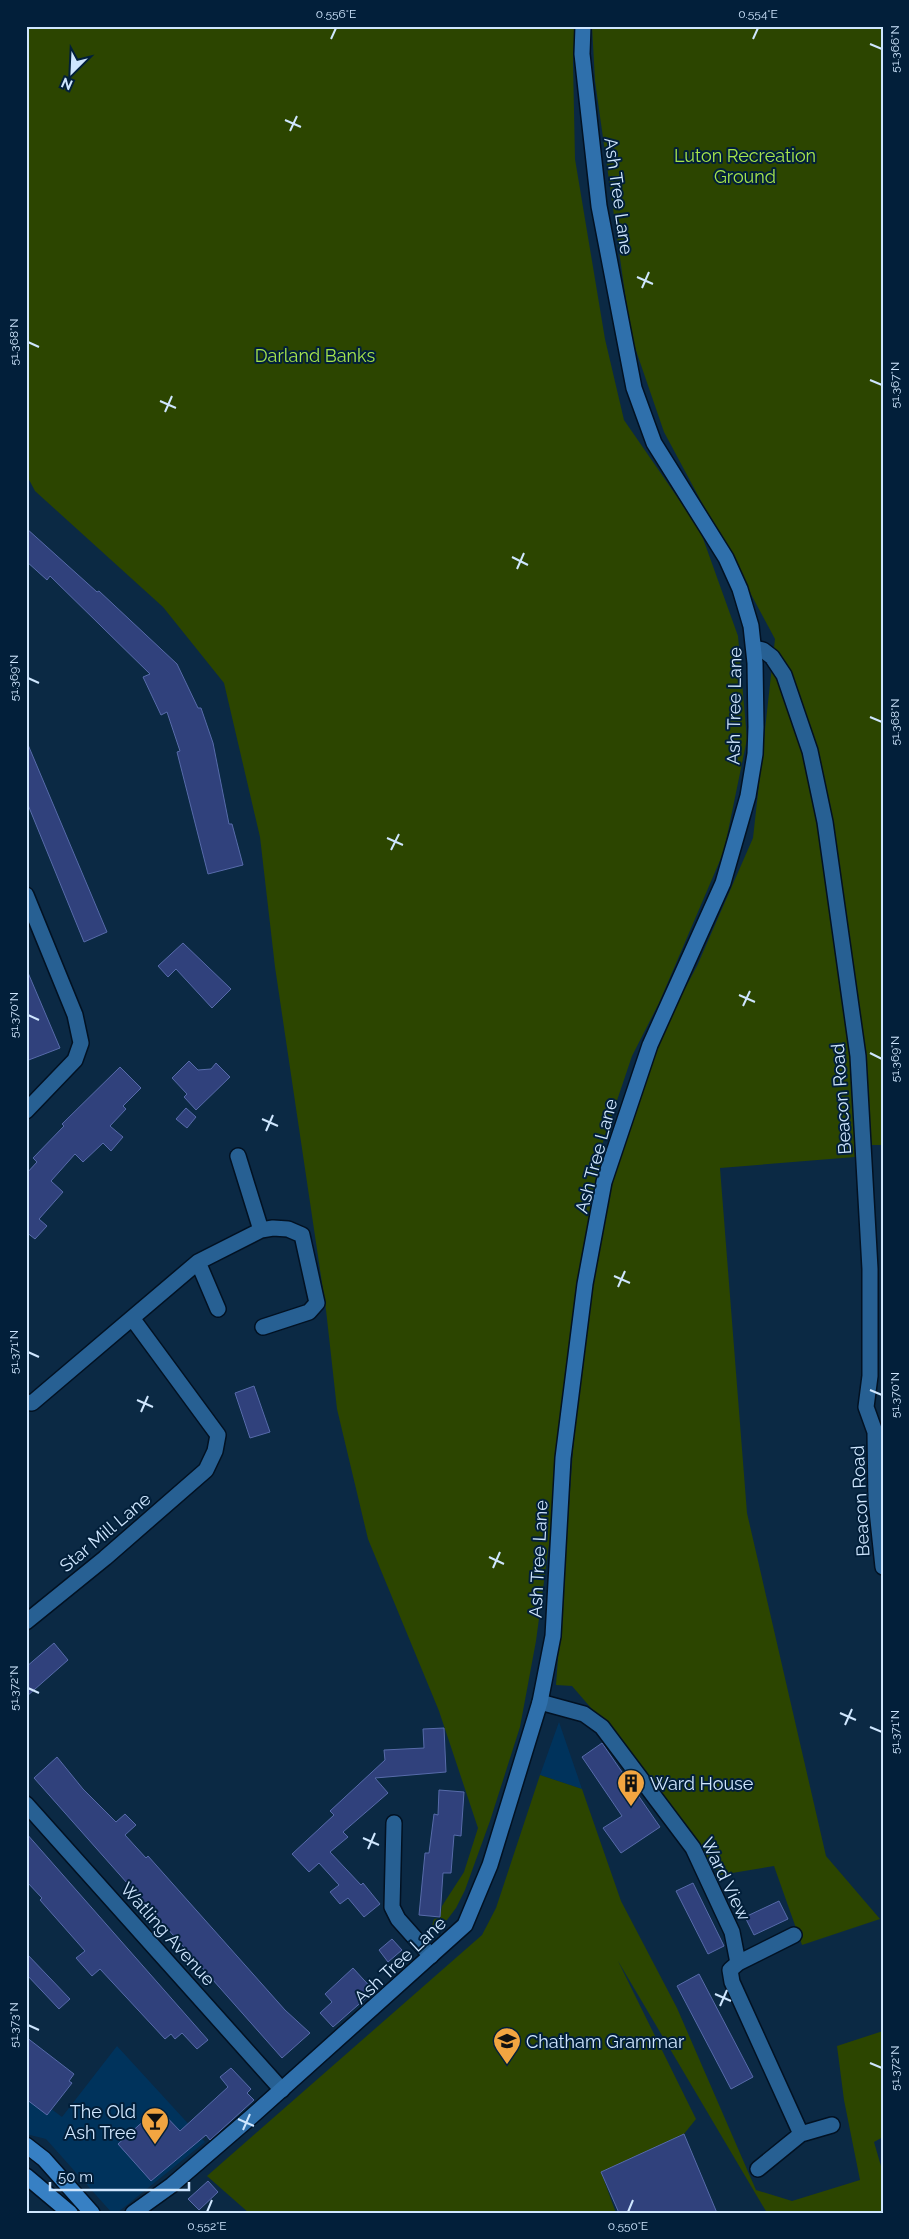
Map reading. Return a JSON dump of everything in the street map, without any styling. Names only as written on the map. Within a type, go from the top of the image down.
[{"type":"main road","points":[[26,2145],[44,2159],[92,2213]]},
{"type":"main road","points":[[30,2183],[70,2213]]},
{"type":"street","name":"Ash Tree Lane","points":[[132,2213],[172,2185],[282,2090],[466,1925],[490,1865],[540,1702],[553,1636],[563,1458],[586,1284],[604,1182],[650,1045],[712,911],[739,833],[755,754],[756,696],[754,648],[746,606],[729,564],[654,443],[634,388],[599,206],[582,54],[583,26]]},
{"type":"street","name":"Beacon Road","points":[[754,648],[763,650],[772,657],[784,674],[810,750],[825,822],[857,1047],[870,1269],[870,1376],[866,1407],[875,1432],[876,1501],[883,1567]]},
{"type":"street","points":[[26,895],[75,1015],[81,1041],[75,1060],[26,1111]]},
{"type":"street","points":[[238,1156],[260,1230]]},
{"type":"street","points":[[26,1402],[32,1403],[198,1262],[260,1230],[273,1228],[288,1229],[302,1235],[317,1303],[309,1312],[263,1327]]},
{"type":"street","points":[[198,1262],[218,1309]]},
{"type":"street","name":"Star Mill Lane","points":[[26,1622],[105,1558],[206,1470],[215,1451],[218,1435],[132,1318]]},
{"type":"street","name":"Ward View","points":[[540,1702],[579,1713],[593,1720],[606,1732],[693,1848],[732,1932],[738,1963],[730,1970],[732,1982],[801,2134]]},
{"type":"street","name":"Watling Avenue","points":[[26,1804],[282,2090]]},
{"type":"street","points":[[394,1823],[392,1908],[398,1919],[431,1956]]},
{"type":"street","points":[[738,1963],[794,1935]]},
{"type":"street","points":[[758,2169],[801,2134],[832,2125]]},
{"type":"shaded area","points":[[559,1722],[582,1789],[540,1775]]},
{"type":"shaded area","points":[[117,2046],[205,2142],[117,2213],[112,2213],[46,2139],[26,2134],[26,2090],[62,2117]]},
{"type":"green space","name":"Darland Banks","points":[[26,26],[575,26],[573,63],[575,159],[605,339],[624,420],[700,530],[738,636],[747,739],[724,851],[659,1003],[632,1056],[603,1142],[536,1641],[520,1727],[490,1821],[465,1890],[456,1908],[447,1920],[432,1926],[434,1919],[440,1918],[442,1906],[464,1872],[478,1828],[439,1711],[368,1539],[337,1409],[326,1310],[275,967],[260,837],[224,683],[163,607],[35,491],[26,474]]},
{"type":"green space","name":"Luton Recreation Ground","points":[[592,26],[883,26],[883,1145],[854,1145],[855,1157],[720,1168],[747,1513],[826,1856],[880,1919],[802,1945],[774,1866],[720,1875],[604,1723],[572,1686],[556,1685],[585,1284],[639,1075],[697,966],[753,838],[775,639],[664,432],[631,336],[595,81]]},
{"type":"green space","name":"Chatham Grammar","points":[[540,1775],[582,1789],[621,1901],[677,2008],[756,2190],[792,2201],[860,2180],[844,2100],[837,2046],[883,2031],[883,2137],[874,2142],[883,2173],[883,2213],[767,2213],[618,1961],[696,2119],[684,2134],[601,2172],[616,2213],[249,2213],[207,2176],[482,1935],[496,1908]]},
{"type":"building","points":[[26,528],[97,592],[99,591],[177,664],[198,708],[201,708],[213,743],[229,824],[232,824],[243,865],[208,874],[177,752],[180,751],[167,712],[161,715],[143,677],[150,674],[50,576],[47,580],[26,561]]},
{"type":"building","points":[[26,740],[107,932],[84,942],[26,800]]},
{"type":"building","points":[[183,943],[231,989],[212,1008],[176,969],[168,977],[158,966]]},
{"type":"building","points":[[26,968],[60,1048],[26,1061]]},
{"type":"building","points":[[189,1061],[198,1070],[211,1069],[216,1063],[230,1077],[196,1110],[184,1097],[187,1094],[172,1078]]},
{"type":"building","points":[[120,1067],[141,1088],[123,1106],[126,1109],[110,1126],[123,1137],[111,1151],[103,1143],[83,1162],[75,1154],[51,1181],[63,1192],[39,1219],[47,1226],[35,1239],[26,1232],[26,1174],[37,1162],[33,1158],[64,1126],[62,1124]]},
{"type":"building","points":[[186,1108],[196,1117],[187,1128],[176,1119]]},
{"type":"building","points":[[254,1386],[270,1432],[250,1438],[235,1393]]},
{"type":"building","points":[[54,1643],[68,1660],[26,1697],[26,1667]]},
{"type":"building","points":[[444,1728],[446,1772],[375,1778],[388,1793],[343,1832],[348,1837],[330,1852],[361,1885],[363,1883],[380,1904],[364,1917],[348,1898],[340,1904],[330,1892],[339,1885],[319,1863],[309,1872],[292,1854],[334,1815],[330,1811],[385,1760],[384,1750],[424,1748],[423,1729]]},
{"type":"building","name":"Ward House","points":[[602,1743],[660,1827],[621,1853],[603,1828],[622,1816],[582,1757]]},
{"type":"building","points":[[57,1757],[83,1789],[116,1822],[125,1814],[136,1825],[125,1835],[146,1858],[148,1856],[285,2010],[310,2033],[282,2058],[34,1778]]},
{"type":"building","points":[[439,1790],[464,1792],[461,1836],[454,1835],[451,1873],[443,1873],[440,1917],[419,1915],[425,1853],[429,1853],[434,1814],[438,1815]]},
{"type":"building","points":[[26,1833],[208,2040],[197,2049],[182,2033],[175,2039],[171,2034],[165,2039],[100,1969],[92,1976],[76,1958],[85,1951],[40,1900],[42,1898],[26,1881]]},
{"type":"building","points":[[693,1883],[724,1946],[708,1954],[676,1891]]},
{"type":"building","points":[[779,1901],[788,1919],[754,1935],[745,1917]]},
{"type":"building","points":[[392,1939],[402,1950],[388,1962],[379,1950]]},
{"type":"building","points":[[26,1953],[70,1999],[59,2009],[26,1974]]},
{"type":"building","points":[[353,1968],[374,1991],[333,2027],[320,2013],[332,2002],[325,1994]]},
{"type":"building","points":[[699,1974],[753,2077],[731,2089],[677,1986]]},
{"type":"building","points":[[26,2037],[74,2074],[69,2081],[72,2083],[47,2115],[26,2099]]},
{"type":"building","points":[[231,2068],[251,2089],[247,2093],[254,2100],[210,2140],[206,2135],[151,2181],[118,2144],[158,2108],[180,2131],[228,2087],[220,2077]]},
{"type":"building","points":[[684,2134],[717,2213],[619,2213],[601,2172]]},
{"type":"building","points":[[208,2181],[218,2192],[199,2210],[188,2199]]},
{"type":"place","name":"Ward House","points":[[631,1807]]},
{"type":"place","name":"Chatham Grammar","points":[[507,2065]]},
{"type":"place","name":"The Old Ash Tree","points":[[155,2145]]}]
